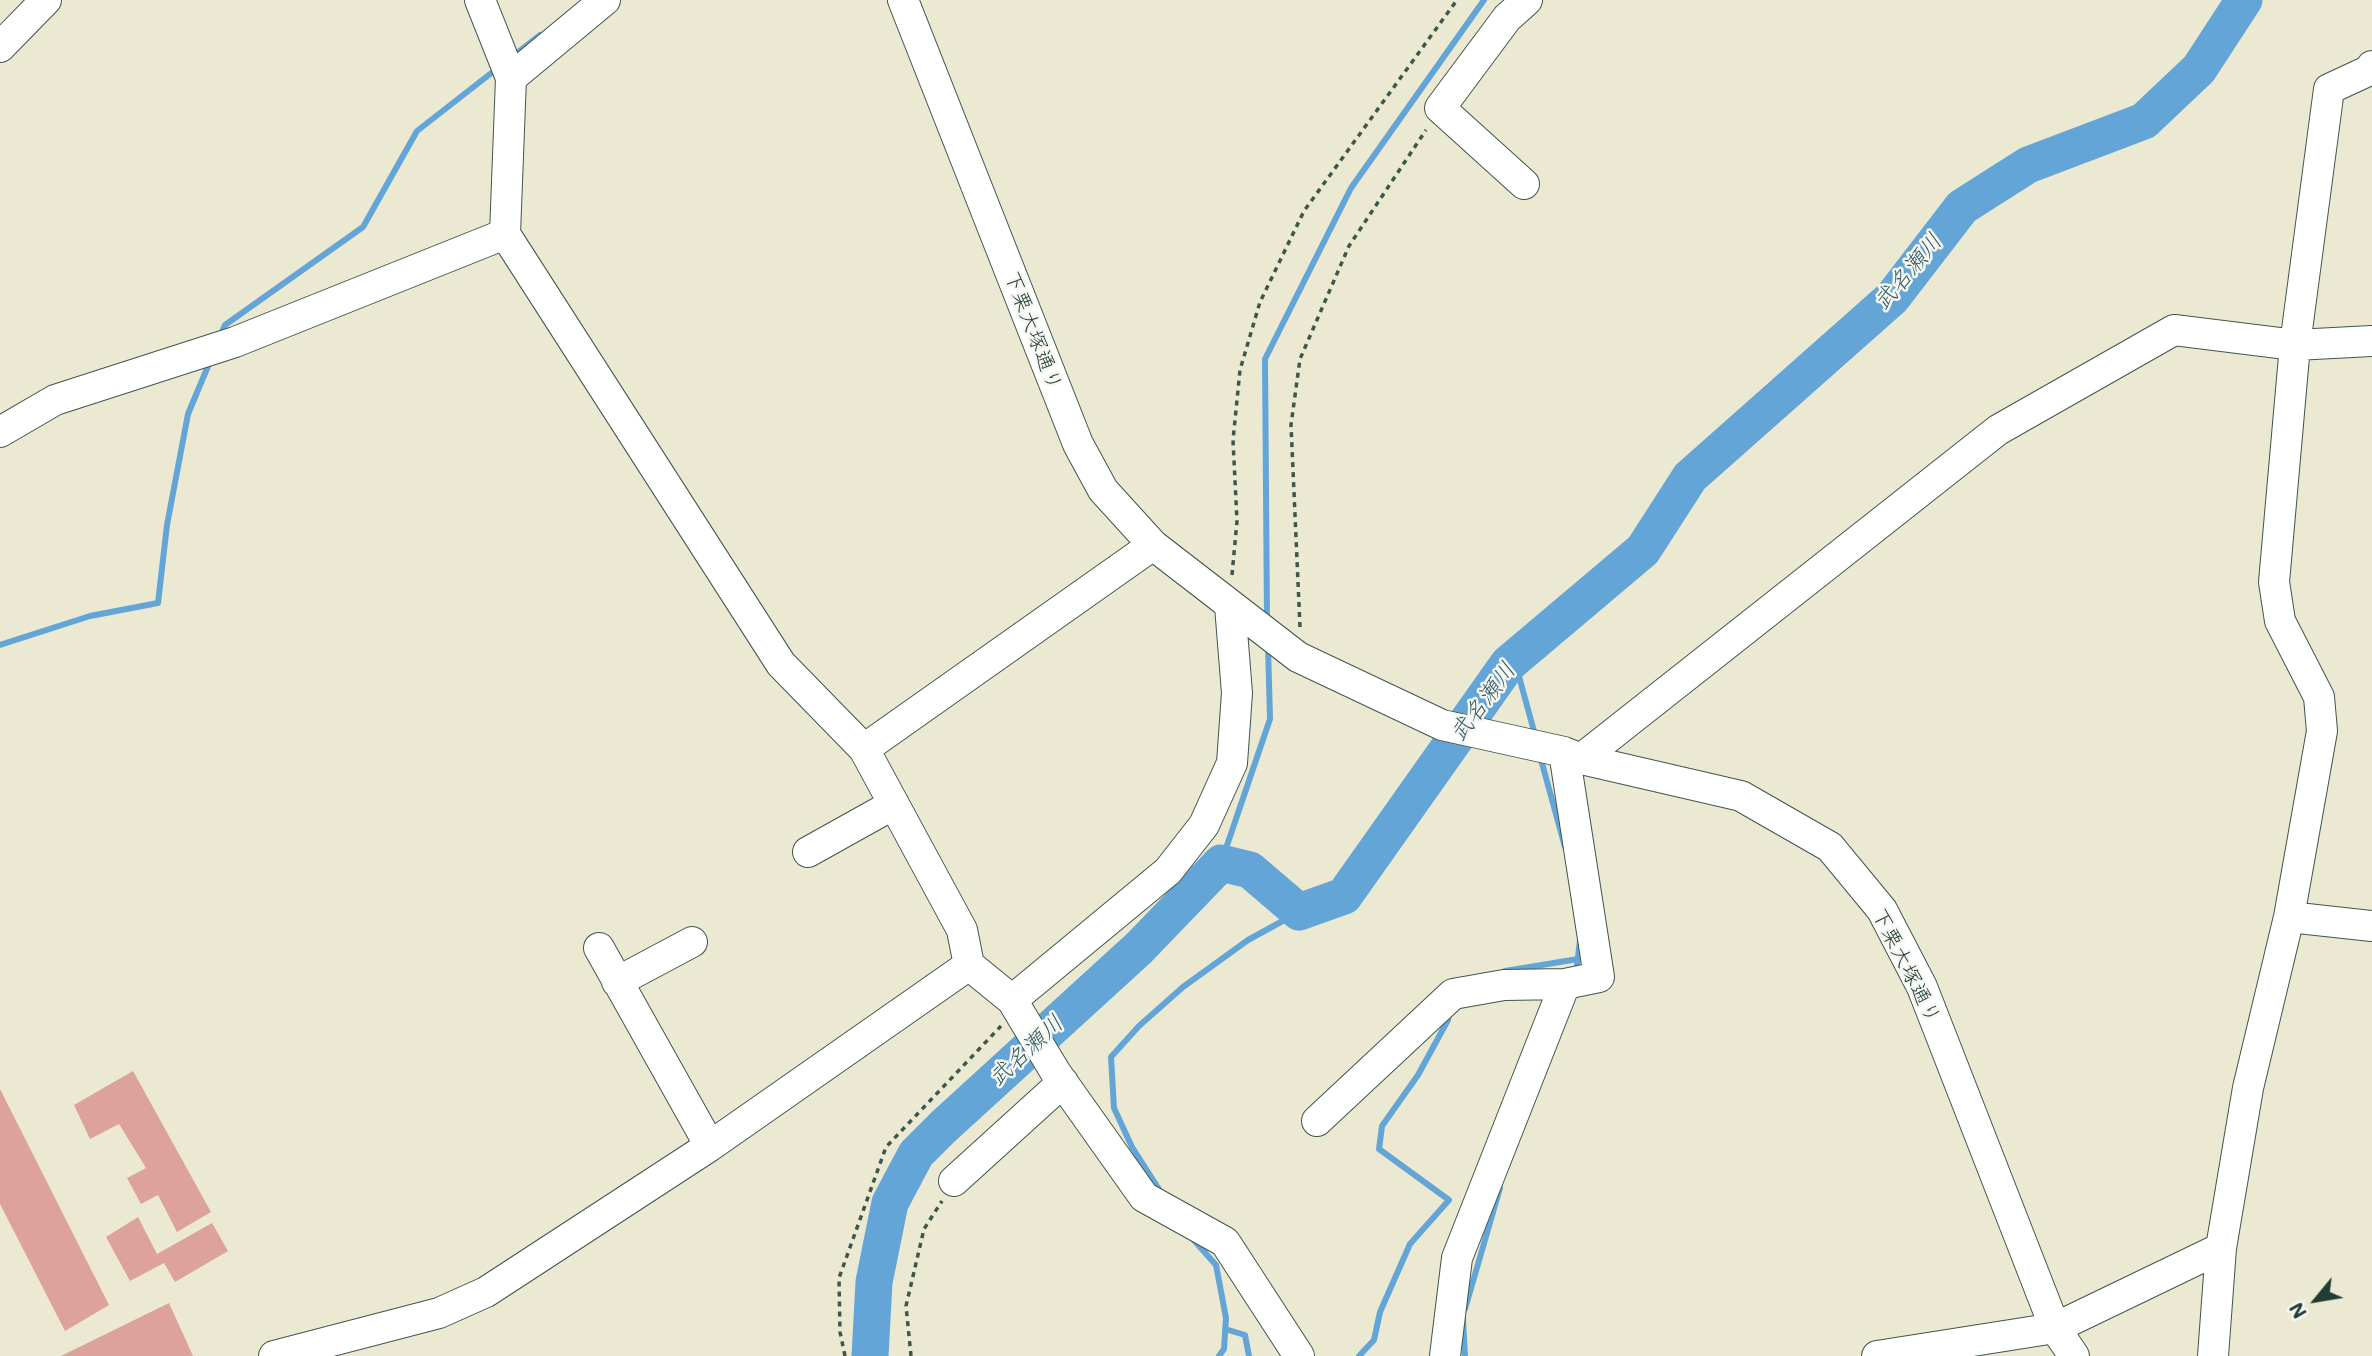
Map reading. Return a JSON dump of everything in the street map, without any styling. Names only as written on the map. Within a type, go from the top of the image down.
[{"type":"street","points":[[0,47],[46,0]]},
{"type":"street","points":[[480,0],[511,78],[505,234],[781,664],[864,749],[962,930],[969,965],[1017,1009],[1060,1077],[1144,1197],[1225,1242],[1299,1356]]},
{"type":"street","points":[[511,78],[605,0]]},
{"type":"street","name":"下栗大塚通り","points":[[903,0],[1078,444],[1103,491],[1153,545],[1301,659],[1442,725],[1741,796],[1830,847],[1882,910],[1922,987],[2055,1328],[2074,1356]]},
{"type":"street","points":[[1524,184],[1440,108],[1507,18],[1527,0]]},
{"type":"street","points":[[2213,1356],[2221,1248],[2248,1088],[2289,917],[2322,731],[2319,697],[2280,621],[2274,582],[2295,345],[2329,89],[2370,70],[2372,66]]},
{"type":"street","points":[[0,432],[55,400],[235,342],[505,234]]},
{"type":"street","points":[[1317,1121],[1453,994],[1504,985],[1565,984],[1599,977],[1572,755],[1998,430],[2174,330],[2295,345],[2372,341]]},
{"type":"street","points":[[864,749],[1153,545]]},
{"type":"street","points":[[1017,1009],[1168,871],[1203,825],[1232,763],[1237,693],[1234,609]]},
{"type":"street","points":[[808,852],[894,804]]},
{"type":"street","points":[[2289,917],[2372,926]]},
{"type":"street","points":[[617,982],[692,942]]},
{"type":"street","points":[[599,948],[710,1146]]},
{"type":"street","points":[[274,1356],[439,1312],[486,1292],[710,1146],[969,965]]},
{"type":"street","points":[[1445,1356],[1457,1258],[1565,984]]},
{"type":"street","points":[[954,1181],[1060,1077]]},
{"type":"street","points":[[1877,1356],[2055,1328],[2221,1248]]},
{"type":"path","points":[[1234,609],[1237,521],[1233,440],[1240,370],[1260,302],[1304,211],[1457,0]]},
{"type":"path","points":[[1301,659],[1291,425],[1300,359],[1349,246],[1440,108]]},
{"type":"path","points":[[845,1356],[840,1332],[839,1279],[886,1147],[1017,1009]]},
{"type":"path","points":[[911,1356],[906,1306],[924,1229],[954,1181]]},
{"type":"building","points":[[133,1071],[211,1212],[177,1232],[158,1195],[141,1204],[127,1178],[146,1168],[119,1124],[90,1139],[74,1105]]},
{"type":"building","points":[[0,1089],[109,1305],[65,1331],[0,1204]]},
{"type":"building","points":[[138,1217],[157,1254],[212,1223],[228,1251],[175,1282],[164,1263],[130,1281],[106,1237]]},
{"type":"building","points":[[169,1303],[193,1356],[61,1356]]},
{"type":"waterway","points":[[1267,621],[1265,359],[1351,188],[1484,0]]},
{"type":"waterway","name":"武名瀬川","points":[[870,1356],[874,1282],[890,1203],[916,1154],[943,1127],[1139,948],[1221,863],[1250,870],[1299,912],[1344,896],[1508,664],[1643,550],[1690,477],[1892,298],[1962,207],[2028,165],[2144,121],[2199,69],[2244,0]]},
{"type":"waterway","points":[[513,56],[540,35]]},
{"type":"waterway","points":[[220,336],[225,325],[363,227],[417,131],[499,67]]},
{"type":"waterway","points":[[0,645],[90,616],[158,603],[167,525],[188,414],[211,359]]},
{"type":"waterway","points":[[1221,863],[1270,719],[1268,646]]},
{"type":"waterway","points":[[1514,658],[1535,735]]},
{"type":"waterway","points":[[1540,756],[1565,847]]},
{"type":"waterway","points":[[1162,1194],[1132,1147],[1114,1108],[1111,1057],[1139,1026],[1183,987],[1248,940],[1299,912]]},
{"type":"waterway","points":[[1576,974],[1580,940]]},
{"type":"waterway","points":[[1505,971],[1578,959]]},
{"type":"waterway","points":[[1359,1356],[1374,1340],[1380,1312],[1410,1244],[1449,1200],[1379,1149],[1382,1126],[1418,1075],[1448,1020],[1449,1013]]},
{"type":"waterway","points":[[1465,1309],[1500,1188]]},
{"type":"waterway","points":[[1191,1237],[1216,1265],[1226,1318],[1224,1349],[1219,1356]]},
{"type":"waterway","points":[[1463,1319],[1465,1356]]},
{"type":"waterway","points":[[1225,1329],[1245,1335],[1249,1356]]}]
